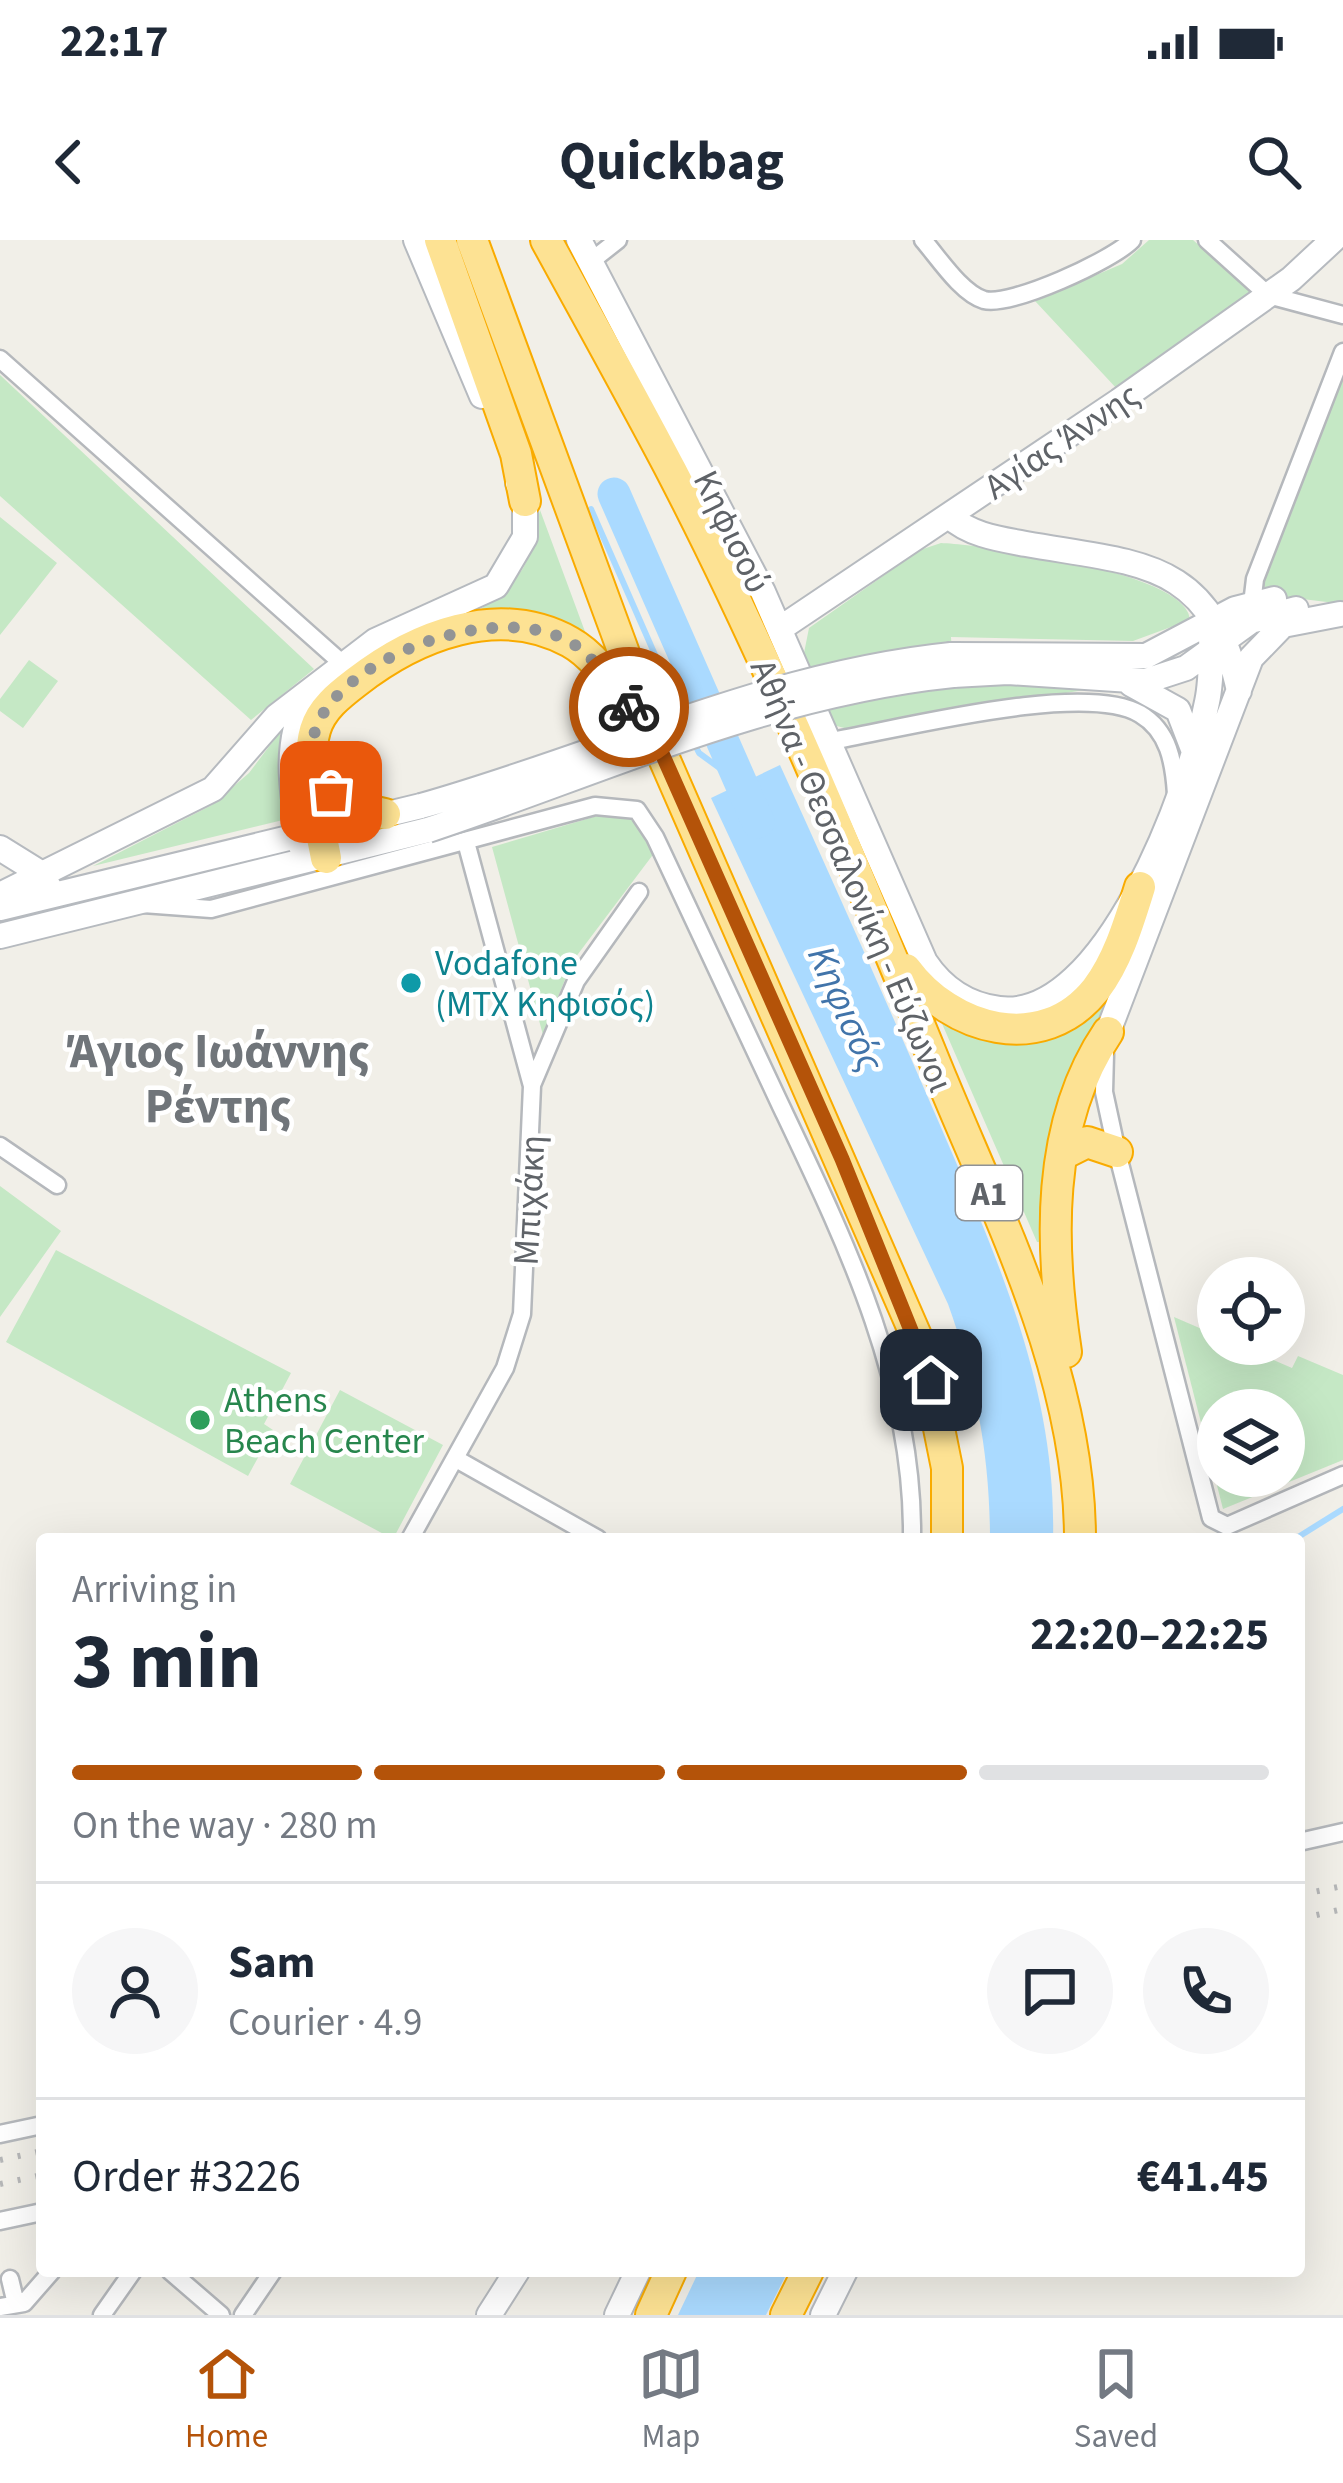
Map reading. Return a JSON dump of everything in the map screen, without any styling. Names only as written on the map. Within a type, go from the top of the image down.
[{"type":"highway","points":[[440,240],[516,454],[525,501]]},
{"type":"highway","points":[[472,240],[656,740],[924,1354],[947,1468],[947,1533]]},
{"type":"highway","name":"Αθήνα - Θεσσαλονίκη - Εύζωνοι","points":[[546,240],[674,475],[825,798],[885,940],[1040,1317],[1069,1453],[1079,1533]]},
{"type":"highway","points":[[312,846],[316,723],[348,688],[409,647],[486,625],[530,628],[574,645],[656,740]]},
{"type":"highway","points":[[314,770],[350,806],[385,814]]},
{"type":"highway","points":[[885,940],[923,992],[952,1013],[1004,1029],[1043,1025],[1067,1014],[1099,986],[1140,887]]},
{"type":"highway","points":[[1069,1453],[1070,1376],[1054,1260],[1063,1154],[1083,1084],[1108,1032]]},
{"type":"highway","points":[[1063,1154],[1087,1142],[1117,1152]]},
{"type":"highway","points":[[651,2315],[668,2277]]},
{"type":"highway","points":[[786,2315],[805,2277]]},
{"type":"street","points":[[0,908],[213,789],[277,716],[391,631],[496,586],[522,546],[525,501],[416,240]]},
{"type":"street","points":[[585,251],[618,240]]},
{"type":"street","points":[[934,244],[973,294],[995,301],[1100,262],[1132,240]]},
{"type":"street","points":[[1207,240],[1268,295],[1343,315]]},
{"type":"street","name":"Αγίας Άννης","points":[[781,628],[1268,295],[1333,240]]},
{"type":"street","name":"Κηφισού","points":[[585,251],[781,628],[925,962],[942,984],[966,1000],[1017,1010],[1057,996],[1082,974],[1140,887],[1176,796],[1208,701],[1215,636]]},
{"type":"street","points":[[1252,604],[1255,579],[1343,352]]},
{"type":"street","points":[[0,358],[344,665]]},
{"type":"street","points":[[949,516],[991,536],[1171,576],[1197,596],[1239,691]]},
{"type":"street","points":[[952,665],[1129,683],[1186,668],[1252,604],[1292,600],[1342,614]]},
{"type":"street","points":[[0,936],[136,903],[312,846],[424,818],[758,694],[867,666],[1135,658],[1215,636],[1276,612],[1342,614]]},
{"type":"street","points":[[1342,614],[1299,618],[1271,633],[1251,658],[1108,1032],[1103,1079],[1117,1152],[1211,1518],[1227,1526],[1343,1474]]},
{"type":"street","points":[[1129,683],[1178,710],[1193,750]]},
{"type":"street","points":[[308,697],[292,748],[312,846]]},
{"type":"street","points":[[831,741],[1066,701],[1109,702],[1143,716],[1158,730],[1171,755],[1176,796]]},
{"type":"street","points":[[136,903],[211,909],[614,803],[644,818],[809,1165],[872,1312],[902,1418],[912,1533]]},
{"type":"street","points":[[0,895],[312,846],[385,814],[424,818]]},
{"type":"street","name":"Μπιχάκη","points":[[414,1533],[458,1460],[518,1333],[532,1086],[466,842]]},
{"type":"street","points":[[0,848],[47,884],[59,921]]},
{"type":"street","points":[[532,1086],[576,981],[640,892]]},
{"type":"street","points":[[0,1146],[57,1185]]},
{"type":"street","points":[[458,1460],[587,1533]]},
{"type":"street","points":[[1305,1841],[1343,1832]]},
{"type":"street","points":[[0,2134],[36,2126]]},
{"type":"street","points":[[0,2221],[36,2213]]},
{"type":"street","points":[[10,2279],[8,2306],[34,2295],[48,2277]]},
{"type":"street","points":[[102,2315],[129,2277]]},
{"type":"street","points":[[177,2277],[221,2315]]},
{"type":"street","points":[[243,2315],[269,2277]]},
{"type":"street","points":[[489,2315],[514,2277]]},
{"type":"street","points":[[617,2315],[635,2277]]},
{"type":"street","points":[[823,2315],[841,2277]]},
{"type":"green space","points":[[1149,240],[1193,240],[1254,294],[1118,390],[1035,301],[1122,264]]},
{"type":"green space","points":[[1343,371],[1343,604],[1261,594],[1260,582]]},
{"type":"green space","points":[[0,375],[314,669],[251,720],[0,496]]},
{"type":"green space","points":[[540,510],[587,637],[477,613],[522,570]]},
{"type":"green space","points":[[0,517],[57,563],[0,635]]},
{"type":"green space","points":[[941,543],[1039,556],[1122,575],[1181,603],[1190,620],[1133,641],[951,637],[954,687],[1031,684],[1084,690],[848,729],[833,725],[804,653],[809,628],[920,550]]},
{"type":"green space","points":[[29,660],[58,681],[23,728],[0,711],[0,699]]},
{"type":"green space","points":[[280,732],[283,820],[93,866],[212,805],[249,773]]},
{"type":"green space","points":[[607,813],[635,818],[655,852],[572,962],[543,1035],[492,847]]},
{"type":"green space","points":[[1113,988],[1043,1242],[1037,1242],[940,1019]]},
{"type":"green space","points":[[0,1186],[61,1231],[0,1317]]},
{"type":"green space","points":[[56,1250],[291,1373],[264,1424],[273,1430],[248,1476],[6,1342]]},
{"type":"green space","points":[[1174,1317],[1197,1327],[1197,1365],[1292,1368],[1305,1365],[1305,1359],[1343,1375],[1343,1460],[1305,1476],[1305,1389],[1197,1389],[1197,1407]]},
{"type":"green space","points":[[340,1390],[443,1445],[396,1533],[382,1533],[290,1484]]},
{"type":"green space","points":[[1220,1497],[1252,1497],[1223,1509]]},
{"type":"water","points":[[780,765],[978,1213],[1017,1318],[1044,1426],[1053,1533],[990,1533],[980,1420],[948,1304],[711,798]]},
{"type":"water","points":[[696,2277],[785,2277],[766,2315],[678,2315]]},
{"type":"waterway","name":"Κηφισός","points":[[614,494],[758,822]]},
{"type":"waterway","points":[[591,509],[681,714]]},
{"type":"waterway","points":[[694,743],[699,753],[740,783]]},
{"type":"waterway","points":[[1305,1533],[1343,1509]]},
{"type":"railway","points":[[1305,1894],[1343,1886]]},
{"type":"railway","points":[[1305,1918],[1343,1909]]},
{"type":"railway","points":[[0,2160],[36,2152]]},
{"type":"railway","points":[[0,2184],[36,2176]]},
{"type":"way so far","points":[[331,792],[314,770],[311,752],[316,723],[348,688],[393,656],[440,634],[486,625],[546,632],[589,656],[629,707]]},
{"type":"place","name":"Vodafone (MTX Κηφισός)","points":[[411,983]]},
{"type":"place","name":"Athens Beach Center","points":[[200,1420]]},
{"type":"district","name":"Άγιος Ιωάννης Ρέντης","points":[[218,1078]]},
{"type":"route","points":[[629,707],[656,740],[842,1159],[931,1380]]}]
